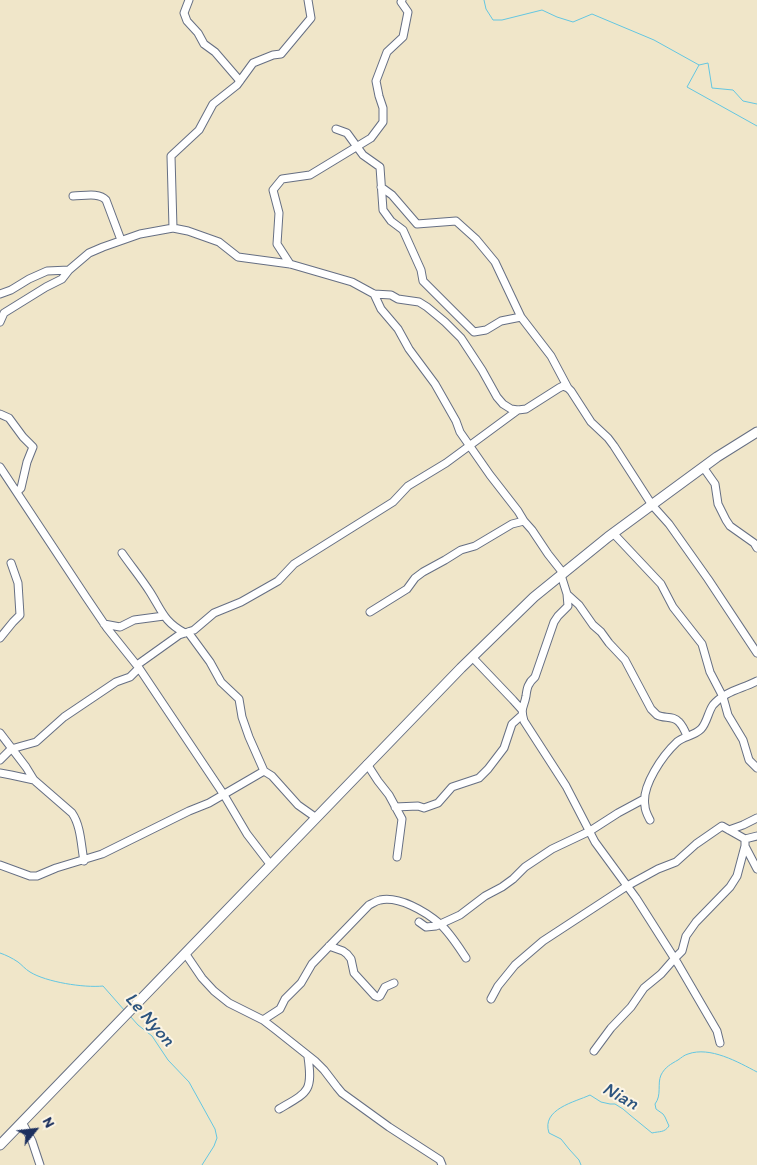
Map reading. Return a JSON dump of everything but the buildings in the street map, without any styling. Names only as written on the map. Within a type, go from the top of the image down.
[{"type":"main road","points":[[0,1145],[367,764],[534,597],[613,533],[703,466],[757,432]]},
{"type":"street","points":[[189,0],[184,13],[187,21],[198,33],[204,44],[215,52],[240,81]]},
{"type":"street","points":[[173,228],[171,156],[200,130],[214,104],[240,81],[253,63],[273,55],[282,54],[311,18],[308,0]]},
{"type":"street","points":[[290,264],[277,244],[279,213],[273,190],[282,179],[310,175],[357,147],[371,138],[383,122],[383,108],[376,82],[387,52],[403,37],[408,12],[401,2],[402,0]]},
{"type":"street","points":[[336,129],[347,133],[363,155],[380,168],[383,210],[390,221],[402,230],[423,281],[474,332],[486,330],[501,321],[521,318]]},
{"type":"street","points":[[381,187],[392,195],[417,224],[456,221],[476,238],[495,262],[521,318],[551,356],[568,388],[591,422],[614,446],[652,504],[669,524],[708,579],[757,653]]},
{"type":"street","points":[[73,196],[103,197],[106,200],[121,240]]},
{"type":"street","points":[[0,322],[4,313],[62,279],[69,270],[89,253],[140,234],[173,228],[219,242],[238,257],[290,264],[352,282],[374,294],[391,295],[398,299],[419,302],[445,322],[461,338],[497,397],[511,409],[526,409],[563,386],[568,388]]},
{"type":"street","points":[[0,294],[12,290],[29,279],[47,271],[69,270]]},
{"type":"street","points":[[374,294],[381,309],[398,329],[408,349],[435,384],[456,421],[460,432],[562,574],[568,606],[554,622],[535,677],[526,689],[526,698],[522,712],[512,724],[504,748],[488,769],[478,778],[452,787],[438,803],[424,808],[418,806],[396,807]]},
{"type":"street","points":[[0,760],[12,749],[36,742],[64,717],[116,682],[130,677],[138,667],[180,635],[194,630],[214,614],[278,582],[294,564],[393,502],[408,486],[446,463],[518,410]]},
{"type":"street","points":[[0,414],[10,418],[23,437],[33,446],[21,488],[17,492]]},
{"type":"street","points":[[0,466],[104,624],[138,667],[224,795],[247,834],[270,864]]},
{"type":"street","points":[[703,466],[715,484],[718,504],[730,526],[754,543],[757,548]]},
{"type":"street","points":[[370,612],[408,589],[415,578],[423,572],[512,524],[524,521]]},
{"type":"street","points":[[613,533],[661,584],[673,607],[702,644],[710,672],[723,697],[728,715],[744,740],[749,760],[757,768]]},
{"type":"street","points":[[122,553],[164,616],[176,628],[186,633],[210,662],[221,682],[239,699],[242,717],[249,738],[264,771],[272,776],[298,806],[315,818]]},
{"type":"street","points":[[0,638],[20,615],[18,583],[11,563]]},
{"type":"street","points":[[566,594],[579,605],[593,625],[625,660],[651,709],[657,715],[678,720],[687,736]]},
{"type":"street","points":[[104,624],[120,627],[134,620],[164,616]]},
{"type":"street","points":[[472,657],[514,700],[522,712],[528,730],[566,786],[595,842],[675,958],[717,1031],[720,1043]]},
{"type":"street","points":[[650,820],[644,799],[655,768],[678,742],[687,736],[695,734],[702,728],[713,706],[723,697],[730,692],[757,681]]},
{"type":"street","points":[[0,733],[34,780],[69,809],[76,819],[84,861]]},
{"type":"street","points":[[367,764],[390,795],[402,819],[397,857]]},
{"type":"street","points":[[0,865],[30,876],[37,876],[56,868],[84,861],[224,795],[264,771]]},
{"type":"street","points":[[0,773],[34,780]]},
{"type":"street","points":[[419,922],[426,927],[440,924],[460,915],[485,896],[507,883],[525,867],[644,799]]},
{"type":"street","points":[[729,830],[757,818]]},
{"type":"street","points":[[491,999],[498,986],[515,965],[543,941],[627,886],[658,869],[676,862],[696,844],[722,826],[745,842],[757,869]]},
{"type":"street","points":[[594,1052],[644,988],[661,974],[682,952],[686,936],[696,922],[730,887],[736,876],[745,842],[757,836]]},
{"type":"street","points":[[262,1020],[280,1009],[285,999],[301,983],[312,964],[369,905],[377,900],[386,899],[404,902],[421,911],[440,924],[466,958]]},
{"type":"street","points":[[329,946],[347,954],[351,959],[354,973],[375,996],[380,996],[385,987],[394,983]]},
{"type":"street","points":[[185,954],[214,991],[229,1002],[262,1020],[324,1070],[342,1092],[440,1160],[442,1165]]},
{"type":"street","points":[[279,1109],[305,1093],[309,1087],[310,1069],[308,1056]]},
{"type":"street","points":[[22,1122],[32,1141],[40,1165]]},
{"type":"waterway","points":[[484,0],[486,9],[493,20],[502,20],[542,10],[573,22],[592,14],[654,40],[699,65],[687,87],[757,126]]},
{"type":"waterway","points":[[699,65],[708,63],[712,88],[733,90],[743,101],[757,104]]},
{"type":"waterway","name":"Le Nyon","points":[[0,953],[45,979],[76,985],[103,986],[125,1011]]},
{"type":"waterway","name":"Le Nyon","points":[[130,1016],[152,1036],[168,1060],[189,1082],[215,1129],[217,1138],[202,1165]]},
{"type":"waterway","name":"Nian","points":[[581,1165],[561,1139],[549,1133],[548,1125],[550,1118],[555,1112],[568,1104],[590,1095],[601,1102],[615,1104],[652,1133],[660,1132],[669,1126],[663,1114],[656,1109],[655,1104],[658,1097],[660,1078],[671,1064],[688,1054],[705,1052],[724,1056],[757,1072]]}]
